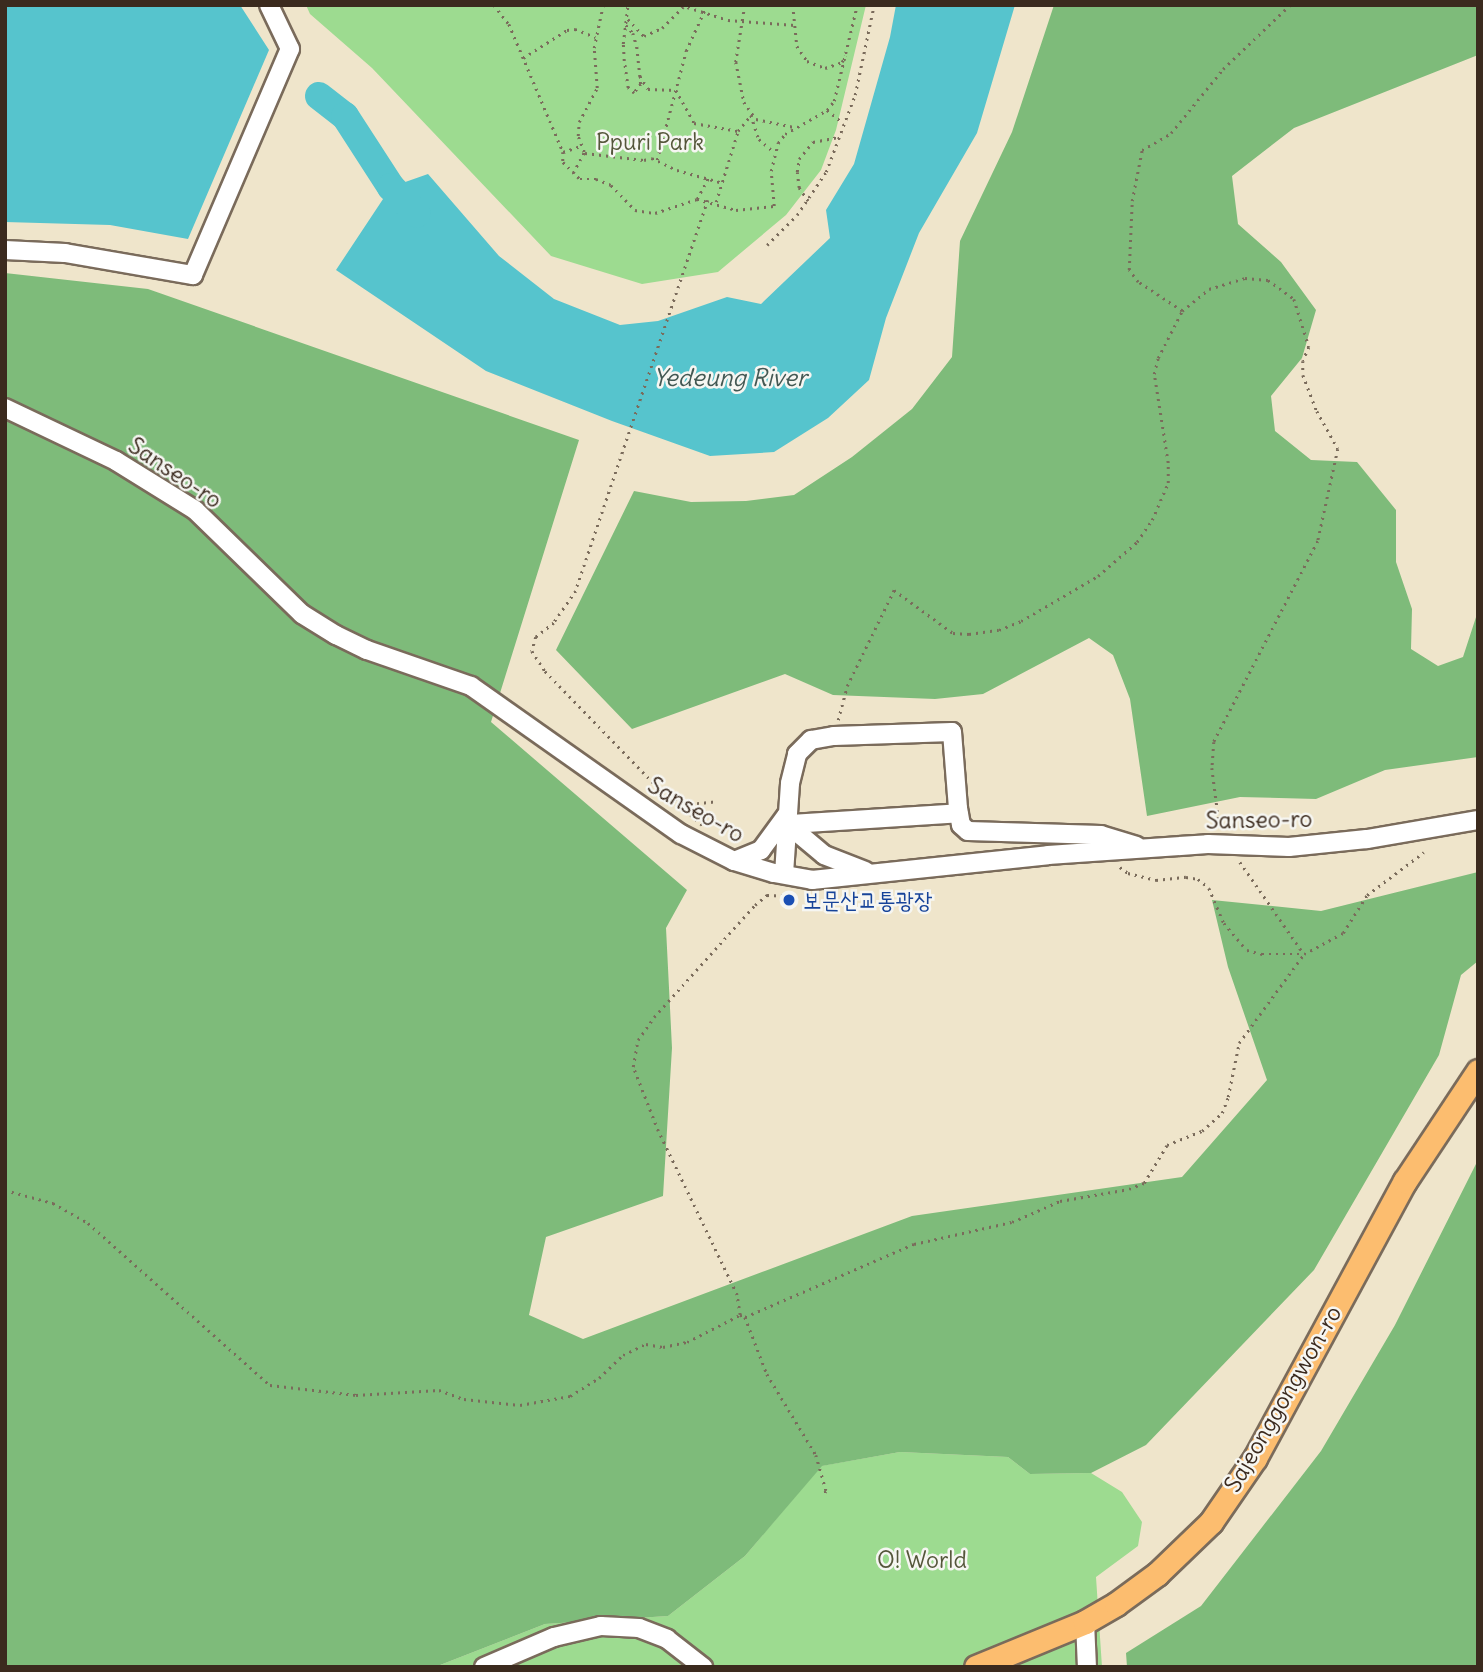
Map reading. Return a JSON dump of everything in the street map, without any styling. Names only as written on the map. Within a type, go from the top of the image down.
[{"type":"main road","name":"Sajeonggongwon-ro","points":[[976,1667],[1085,1622],[1157,1574],[1211,1522],[1255,1458],[1405,1181],[1478,1071]]},
{"type":"street","points":[[5,250],[65,253],[193,275],[290,49],[269,5]]},
{"type":"street","name":"Sanseo-ro","points":[[5,408],[116,461],[195,510],[302,614],[367,650],[471,686],[634,804],[681,834],[734,861],[812,880],[868,872],[1101,852],[1228,845],[1289,847],[1367,839],[1478,820]]},
{"type":"street","points":[[784,874],[797,754],[811,740],[834,736],[952,732],[959,813],[961,825],[968,831],[1101,835],[1146,849]]},
{"type":"street","points":[[734,861],[761,850],[789,820],[959,813]]},
{"type":"street","points":[[789,820],[824,855],[868,872]]},
{"type":"street","points":[[1085,1622],[1087,1667]]},
{"type":"street","points":[[484,1667],[554,1637],[601,1626],[639,1628],[667,1639],[703,1667]]},
{"type":"path","points":[[494,5],[509,24],[563,152],[563,162],[580,179],[596,179],[611,185],[620,197],[642,213],[665,212],[697,199],[736,210],[774,206],[771,186],[778,143],[795,127],[827,110],[840,86],[857,5]]},
{"type":"path","points":[[584,152],[580,145],[579,121],[596,94],[598,83],[593,57],[603,5]]},
{"type":"path","points":[[626,25],[636,38],[640,76],[639,89],[631,92],[624,61],[626,25],[628,5]]},
{"type":"path","points":[[657,160],[686,51],[707,5]]},
{"type":"path","points":[[745,5],[737,50],[737,77],[759,139],[775,153]]},
{"type":"path","points":[[793,5],[797,46],[807,61],[825,68],[842,62],[847,53]]},
{"type":"path","points":[[767,245],[808,201],[826,172],[855,95],[874,5]]},
{"type":"path","points":[[1182,311],[1138,282],[1129,270],[1132,201],[1142,150],[1171,133],[1223,69],[1290,5]]},
{"type":"path","points":[[627,19],[645,36],[662,28],[682,6],[727,20],[795,25]]},
{"type":"path","points":[[523,58],[567,30],[575,29],[595,37]]},
{"type":"path","points":[[640,76],[648,89],[676,90]]},
{"type":"path","points":[[676,90],[694,123],[738,131]]},
{"type":"path","points":[[827,110],[844,124]]},
{"type":"path","points":[[751,115],[764,121],[795,127]]},
{"type":"path","points":[[715,203],[738,131],[751,115]]},
{"type":"path","points":[[808,201],[799,188],[799,159],[813,142],[839,137]]},
{"type":"path","points":[[563,152],[580,145]]},
{"type":"path","points":[[584,152],[657,160],[677,170],[723,183]]},
{"type":"path","points":[[573,173],[584,152]]},
{"type":"path","points":[[697,199],[708,178]]},
{"type":"path","points":[[702,825],[655,786],[636,762],[545,671],[533,652],[536,637],[554,623],[576,591],[699,235],[708,200]]},
{"type":"path","points":[[834,736],[848,686],[894,590],[953,633],[999,630],[1098,576],[1146,532],[1163,498],[1169,473],[1155,368],[1182,311],[1218,285],[1245,278],[1268,280],[1288,292],[1299,311],[1309,347],[1303,361],[1303,375],[1317,411],[1338,449],[1318,541],[1214,742],[1212,768],[1221,833],[1304,954]]},
{"type":"path","points":[[677,803],[717,801]]},
{"type":"path","points":[[696,827],[707,832]]},
{"type":"path","points":[[1101,852],[1128,873],[1156,880],[1192,877],[1205,884],[1224,923],[1247,950],[1262,954],[1304,954]]},
{"type":"path","points":[[5,1190],[53,1203],[89,1223],[270,1385],[356,1395],[439,1390],[464,1399],[520,1405],[570,1396],[600,1378],[624,1355],[646,1344],[663,1347],[687,1342],[740,1315],[745,1317],[914,1244],[1012,1222],[1060,1201],[1129,1189],[1144,1183],[1167,1145],[1202,1131],[1222,1113],[1239,1043],[1304,954],[1343,933],[1367,895],[1424,852]]},
{"type":"path","points":[[740,1315],[737,1295],[658,1131],[633,1068],[638,1040],[654,1017],[755,905],[767,895],[811,896]]},
{"type":"path","points":[[745,1317],[767,1374],[816,1455],[826,1490],[824,1495]]},
{"type":"green space","name":"Ppuri Park","points":[[306,5],[866,5],[836,130],[821,170],[786,215],[718,272],[642,284],[551,256],[372,68],[310,14]]},
{"type":"green space","points":[[1054,5],[1478,5],[1478,55],[1294,128],[1232,176],[1238,224],[1281,262],[1316,310],[1302,358],[1271,396],[1275,431],[1311,460],[1357,462],[1396,510],[1396,562],[1412,609],[1411,649],[1438,666],[1463,657],[1478,611],[1478,757],[1385,770],[1316,799],[1240,797],[1147,816],[1130,699],[1113,655],[1089,638],[983,694],[935,699],[833,695],[785,674],[632,729],[556,650],[634,491],[691,502],[746,501],[794,495],[852,457],[912,409],[952,357],[960,241],[1012,132]]},
{"type":"green space","points":[[5,273],[148,289],[579,440],[491,722],[687,890],[666,928],[672,1048],[663,1196],[546,1237],[529,1315],[583,1339],[912,1216],[1182,1177],[1267,1080],[1228,967],[1212,900],[1321,911],[1478,872],[1478,961],[1461,975],[1439,1055],[1314,1270],[1146,1445],[1091,1473],[1030,1474],[1008,1457],[900,1452],[822,1466],[745,1556],[668,1616],[545,1624],[435,1667],[5,1667]]},
{"type":"green space","points":[[1478,1160],[1478,1667],[1127,1667],[1126,1653],[1201,1606],[1321,1451],[1395,1325]]},
{"type":"green space","name":"O! World","points":[[900,1452],[1008,1457],[1030,1474],[1091,1473],[1122,1492],[1142,1522],[1138,1546],[1096,1577],[1102,1667],[435,1667],[545,1624],[668,1616],[745,1556],[821,1466]]},
{"type":"water","points":[[5,5],[240,5],[269,50],[188,239],[110,225],[5,222]]},
{"type":"water","name":"Yedeung River","points":[[896,5],[1015,5],[977,133],[919,233],[886,318],[869,380],[828,418],[774,452],[710,456],[486,371],[336,270],[391,187],[428,174],[499,256],[554,299],[620,325],[658,321],[727,297],[761,304],[830,238],[826,210],[854,164],[890,37]]},
{"type":"waterway","points":[[319,96],[345,116],[391,187],[417,214]]},
{"type":"place","name":"보문산교통광장","points":[[789,900]]}]
